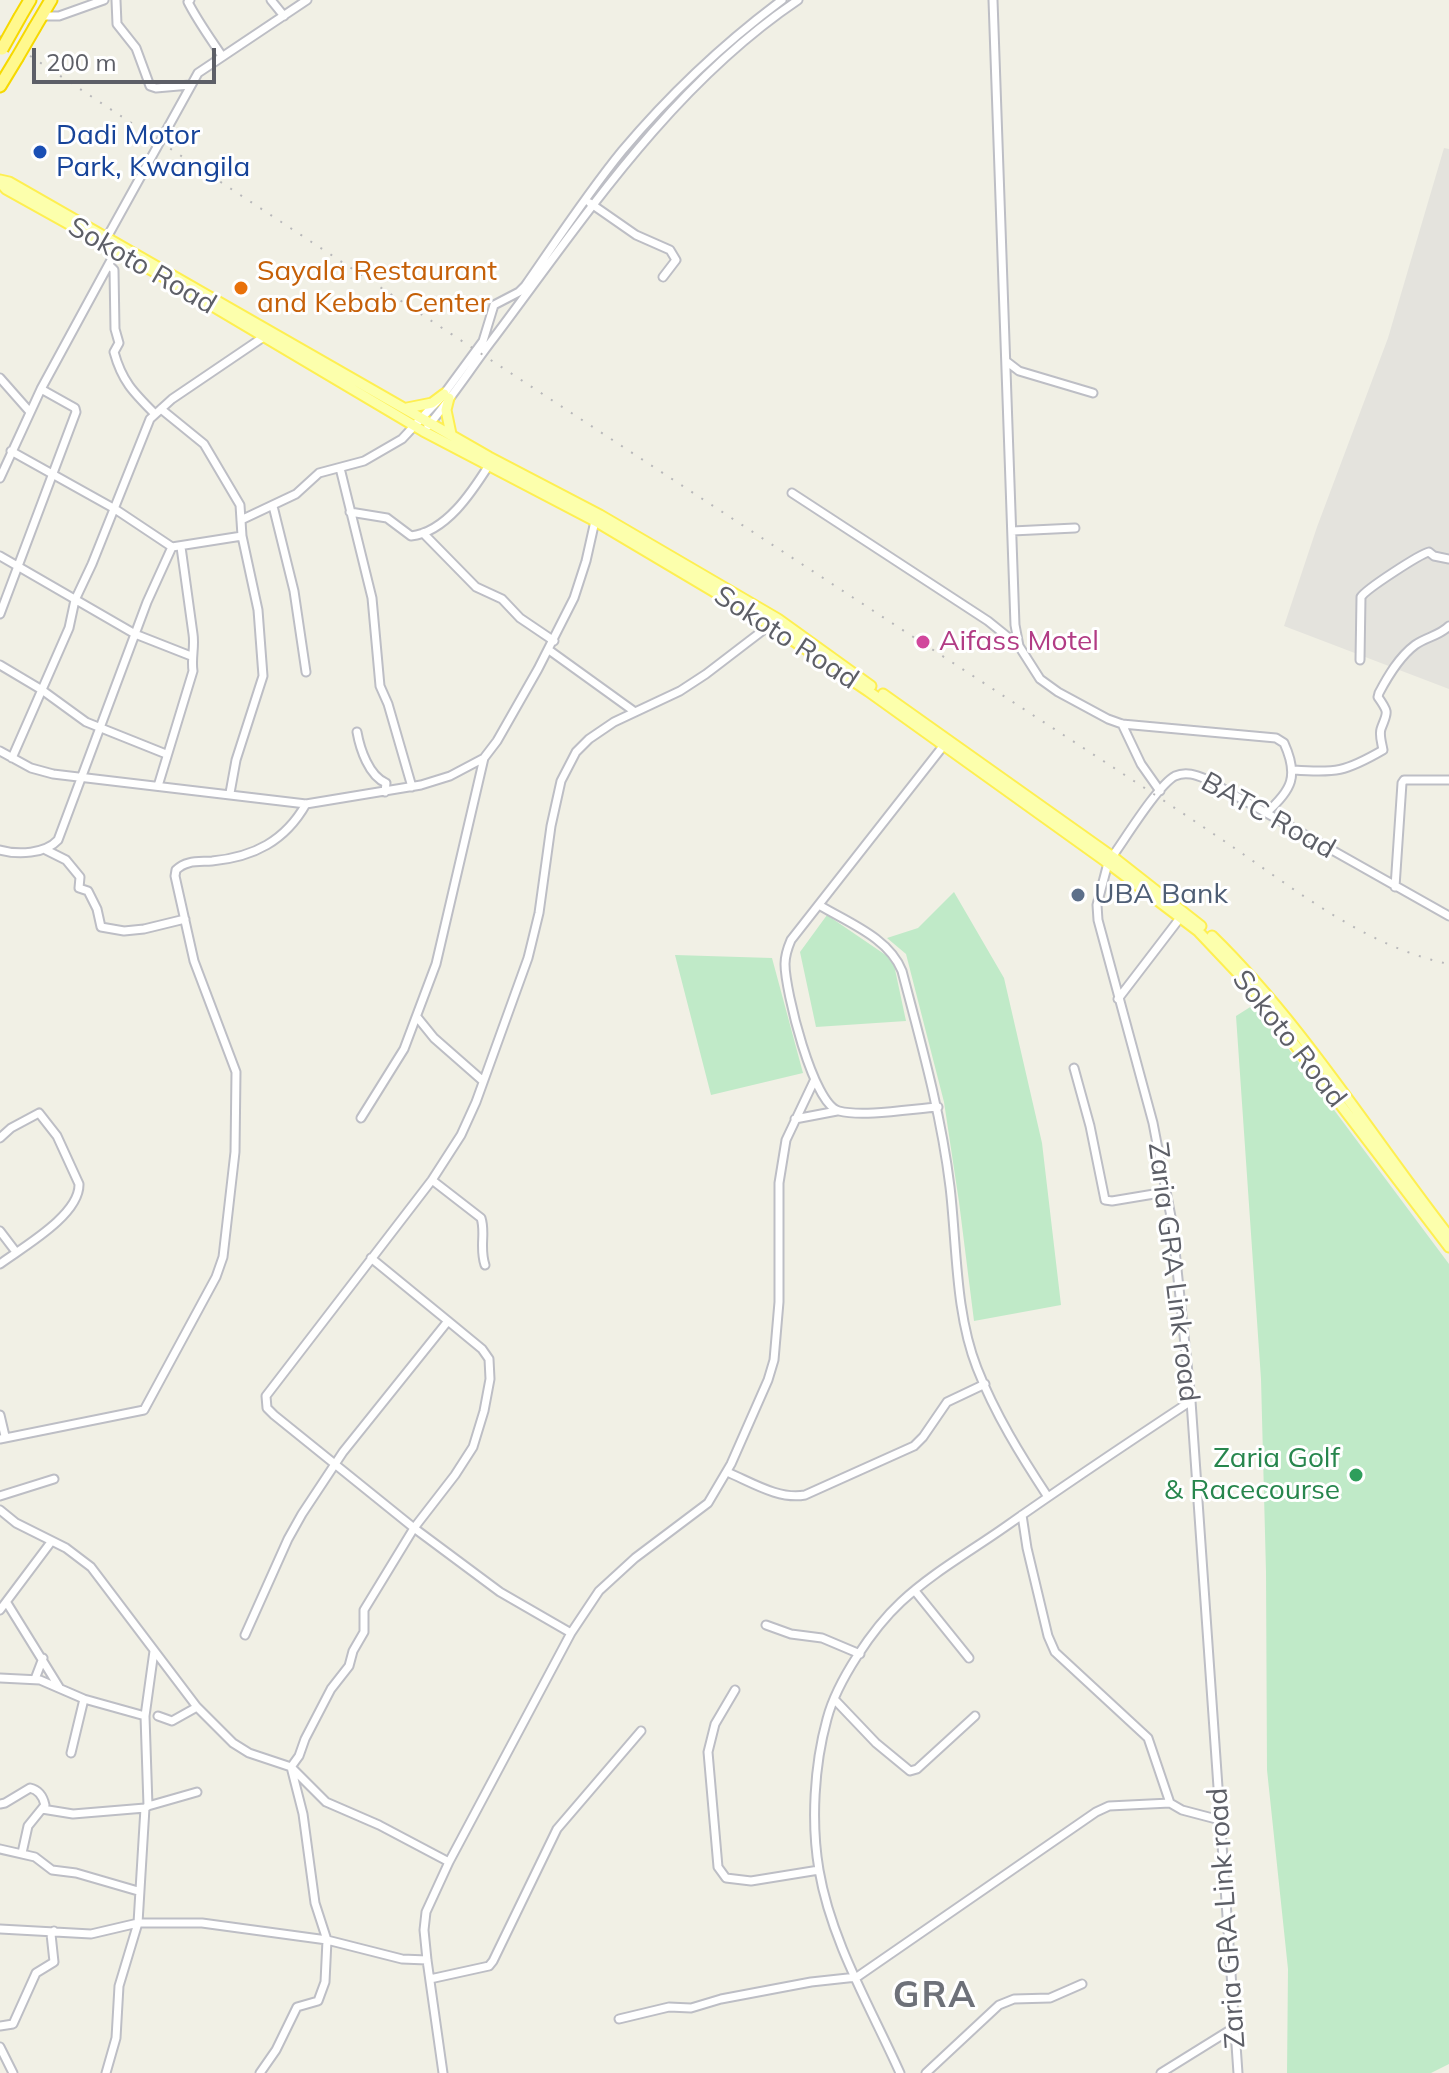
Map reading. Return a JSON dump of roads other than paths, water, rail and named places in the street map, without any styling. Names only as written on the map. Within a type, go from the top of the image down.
[{"type":"highway","points":[[1,50],[30,0]]},
{"type":"highway","points":[[0,86],[51,0]]},
{"type":"main road","name":"Sokoto Road","points":[[0,181],[6,189],[105,240],[522,475],[600,515],[778,619],[1204,928],[1256,983],[1319,1062],[1449,1236]]},
{"type":"main road","name":"Sokoto Road","points":[[105,240],[116,251],[217,308],[262,338],[297,355],[420,428],[595,521],[770,625],[1029,802]]},
{"type":"main road","points":[[407,408],[432,403],[446,396],[451,434]]},
{"type":"main road","name":"Sokoto Road","points":[[1110,860],[1198,931],[1250,986],[1449,1247]]},
{"type":"street","points":[[42,16],[59,16],[104,0]]},
{"type":"street","points":[[116,0],[117,24],[136,48],[150,86],[190,85]]},
{"type":"street","points":[[190,0],[193,14],[222,56]]},
{"type":"street","points":[[271,0],[284,16]]},
{"type":"street","points":[[105,240],[198,73],[307,0]]},
{"type":"street","points":[[241,520],[296,494],[319,473],[364,461],[420,428],[640,130],[685,82],[782,0]]},
{"type":"street","points":[[446,396],[483,341],[494,305],[525,286],[588,202],[685,97],[746,41],[798,0]]},
{"type":"street","points":[[993,0],[1015,625],[1019,646]]},
{"type":"street","points":[[588,202],[636,235],[673,252],[676,260],[663,277]]},
{"type":"street","points":[[0,478],[41,389],[116,251]]},
{"type":"street","points":[[109,265],[114,270],[115,329],[119,343],[114,352],[118,369],[130,388],[204,444],[240,505],[242,536],[258,610],[263,676],[236,760],[230,793]]},
{"type":"street","points":[[12,758],[69,628],[75,600],[157,411],[262,338]]},
{"type":"street","points":[[1006,361],[1019,371],[1093,393]]},
{"type":"street","points":[[1007,382],[1019,371]]},
{"type":"street","points":[[0,378],[30,412]]},
{"type":"street","points":[[0,614],[76,412],[75,408],[41,389]]},
{"type":"street","points":[[11,451],[115,509],[172,547],[242,536]]},
{"type":"street","points":[[350,512],[387,518],[411,536],[423,533],[439,525],[449,515],[489,465]]},
{"type":"street","points":[[340,468],[372,598],[380,686],[412,787]]},
{"type":"street","points":[[792,493],[988,621],[1019,646],[1040,679],[1058,692],[1122,724],[1276,738],[1284,743],[1294,770],[1284,797],[1266,813]]},
{"type":"street","points":[[273,506],[294,591],[306,672]]},
{"type":"street","points":[[0,751],[31,768],[53,774],[306,804],[412,787],[450,776],[484,758],[549,650],[574,598],[595,521]]},
{"type":"street","points":[[1012,531],[1075,528]]},
{"type":"street","points":[[423,533],[476,587],[502,599],[520,618],[554,641]]},
{"type":"street","points":[[0,850],[12,853],[42,849],[51,847],[58,840],[135,634],[172,547]]},
{"type":"street","points":[[158,786],[193,671],[191,656],[194,639],[181,547]]},
{"type":"street","points":[[1360,660],[1361,597],[1366,589],[1421,554],[1429,552],[1449,559]]},
{"type":"street","points":[[0,556],[135,634],[191,656]]},
{"type":"street","points":[[571,1633],[500,1592],[414,1528],[274,1415],[267,1408],[266,1396],[432,1180],[461,1135],[528,958],[539,913],[551,826],[566,767],[589,739],[635,712],[680,691],[770,625]]},
{"type":"street","points":[[1294,770],[1333,773],[1361,763],[1383,750],[1380,731],[1387,717],[1379,693],[1392,669],[1412,648],[1437,636],[1449,626]]},
{"type":"street","points":[[549,650],[635,712]]},
{"type":"street","points":[[0,665],[86,722],[166,754]]},
{"type":"street","points":[[1122,724],[1141,764],[1160,791]]},
{"type":"street","points":[[357,732],[366,758],[380,781],[386,783],[385,792]]},
{"type":"street","points":[[837,1111],[824,1099],[814,1081],[786,979],[785,960],[791,940],[944,745]]},
{"type":"street","points":[[361,1118],[404,1049],[436,964],[451,911],[484,758]]},
{"type":"street","name":"BATC Road","points":[[1110,860],[1160,791],[1178,775],[1192,774],[1449,916]]},
{"type":"street","points":[[1395,887],[1402,783],[1416,779],[1449,780]]},
{"type":"street","points":[[0,1415],[3,1438],[144,1410],[220,1268],[235,1152],[236,1072],[194,961],[175,876],[179,866],[190,861],[255,852],[295,823],[306,804]]},
{"type":"street","points":[[42,849],[58,854],[75,870],[80,877],[79,888],[88,891],[94,902],[101,927],[124,931],[185,919]]},
{"type":"street","name":"Zaria GRA Link road","points":[[1110,860],[1097,905],[1098,920],[1153,1123],[1172,1222],[1191,1401],[1238,2073]]},
{"type":"street","points":[[819,905],[886,946],[897,957],[938,1107],[967,1329],[977,1368],[1011,1440],[1048,1497]]},
{"type":"street","points":[[1118,999],[1180,918]]},
{"type":"street","points":[[417,1017],[434,1038],[483,1081]]},
{"type":"street","points":[[1074,1068],[1093,1138],[1105,1200],[1166,1192]]},
{"type":"street","points":[[443,2073],[427,1960],[426,1912],[449,1862],[571,1633],[599,1591],[635,1558],[708,1503],[727,1472],[774,1360],[779,1302],[779,1183],[786,1140],[814,1081]]},
{"type":"street","points":[[795,1119],[837,1111],[938,1107]]},
{"type":"street","points":[[0,1138],[22,1121],[39,1113],[57,1136],[79,1184],[76,1200],[66,1215],[0,1264]]},
{"type":"street","points":[[432,1180],[481,1218],[484,1224],[481,1247],[485,1265]]},
{"type":"street","points":[[0,1231],[16,1252]]},
{"type":"street","points":[[291,1767],[331,1689],[349,1666],[364,1632],[364,1610],[414,1528],[473,1447],[490,1379],[489,1359],[482,1349],[371,1258]]},
{"type":"street","points":[[245,1635],[288,1539],[335,1464],[448,1321]]},
{"type":"street","points":[[727,1472],[767,1490],[790,1496],[805,1495],[914,1446],[947,1402],[985,1384]]},
{"type":"street","points":[[900,2073],[831,1915],[819,1870],[815,1804],[828,1717],[835,1700],[860,1654],[890,1614],[915,1591],[1191,1401]]},
{"type":"street","points":[[0,1496],[54,1479]]},
{"type":"street","points":[[0,1510],[16,1523],[66,1548],[91,1567],[197,1707],[240,1748],[291,1767],[326,1802],[379,1825],[449,1862]]},
{"type":"street","points":[[1022,1515],[1051,1644],[1064,1662],[1148,1738],[1170,1803]]},
{"type":"street","points":[[0,1610],[51,1542]]},
{"type":"street","points":[[915,1591],[969,1658]]},
{"type":"street","points":[[7,1603],[59,1687]]},
{"type":"street","points":[[766,1625],[791,1634],[822,1638],[860,1654]]},
{"type":"street","points":[[106,2073],[116,2038],[119,1986],[138,1923],[146,1807],[145,1716],[154,1651]]},
{"type":"street","points":[[35,1679],[43,1658]]},
{"type":"street","points":[[0,1678],[35,1679],[84,1699],[145,1716]]},
{"type":"street","points":[[735,1690],[715,1724],[708,1752],[718,1867],[726,1878],[743,1881],[819,1870]]},
{"type":"street","points":[[71,1753],[84,1699]]},
{"type":"street","points":[[835,1700],[876,1743],[910,1771],[917,1769],[975,1716]]},
{"type":"street","points":[[158,1716],[172,1721],[197,1707]]},
{"type":"street","points":[[430,1979],[489,1966],[557,1829],[641,1731]]},
{"type":"street","points":[[264,2071],[297,2007],[318,2001],[325,1982],[327,1940],[315,1903],[303,1814],[291,1767]]},
{"type":"street","points":[[0,1804],[30,1788],[44,1798],[45,1805],[28,1826],[22,1853]]},
{"type":"street","points":[[42,1809],[73,1814],[146,1807],[197,1792]]},
{"type":"street","points":[[619,2019],[669,2007],[691,2008],[721,1999],[811,1982],[857,1977],[1109,1806],[1170,1803],[1182,1810],[1220,1820]]},
{"type":"street","points":[[0,1849],[40,1859],[52,1870],[76,1873],[138,1891]]},
{"type":"street","points":[[0,1929],[91,1934],[138,1923],[202,1923],[327,1940],[402,1959],[427,1960]]},
{"type":"street","points":[[0,2026],[13,2024],[36,1973],[54,1962],[51,1934],[56,1931]]},
{"type":"street","points":[[926,2073],[999,2005],[1014,1999],[1050,1998],[1082,1984]]},
{"type":"street","points":[[1161,2073],[1235,2027]]},
{"type":"street","points":[[1,2050],[13,2073]]},
{"type":"railway","points":[[0,36],[1160,798],[1307,898],[1390,945],[1449,964]]},
{"type":"place","name":"Dadi Motor Park, Kwangila","points":[[40,152]]},
{"type":"place","name":"Sayala Restaurant and Kebab Center","points":[[241,288]]},
{"type":"place","name":"Aifass Motel","points":[[923,642]]},
{"type":"place","name":"UBA Bank","points":[[1078,895]]},
{"type":"place","name":"Zaria Golf & Racecourse","points":[[1356,1475]]},
{"type":"district","name":"GRA","points":[[935,1996]]}]
